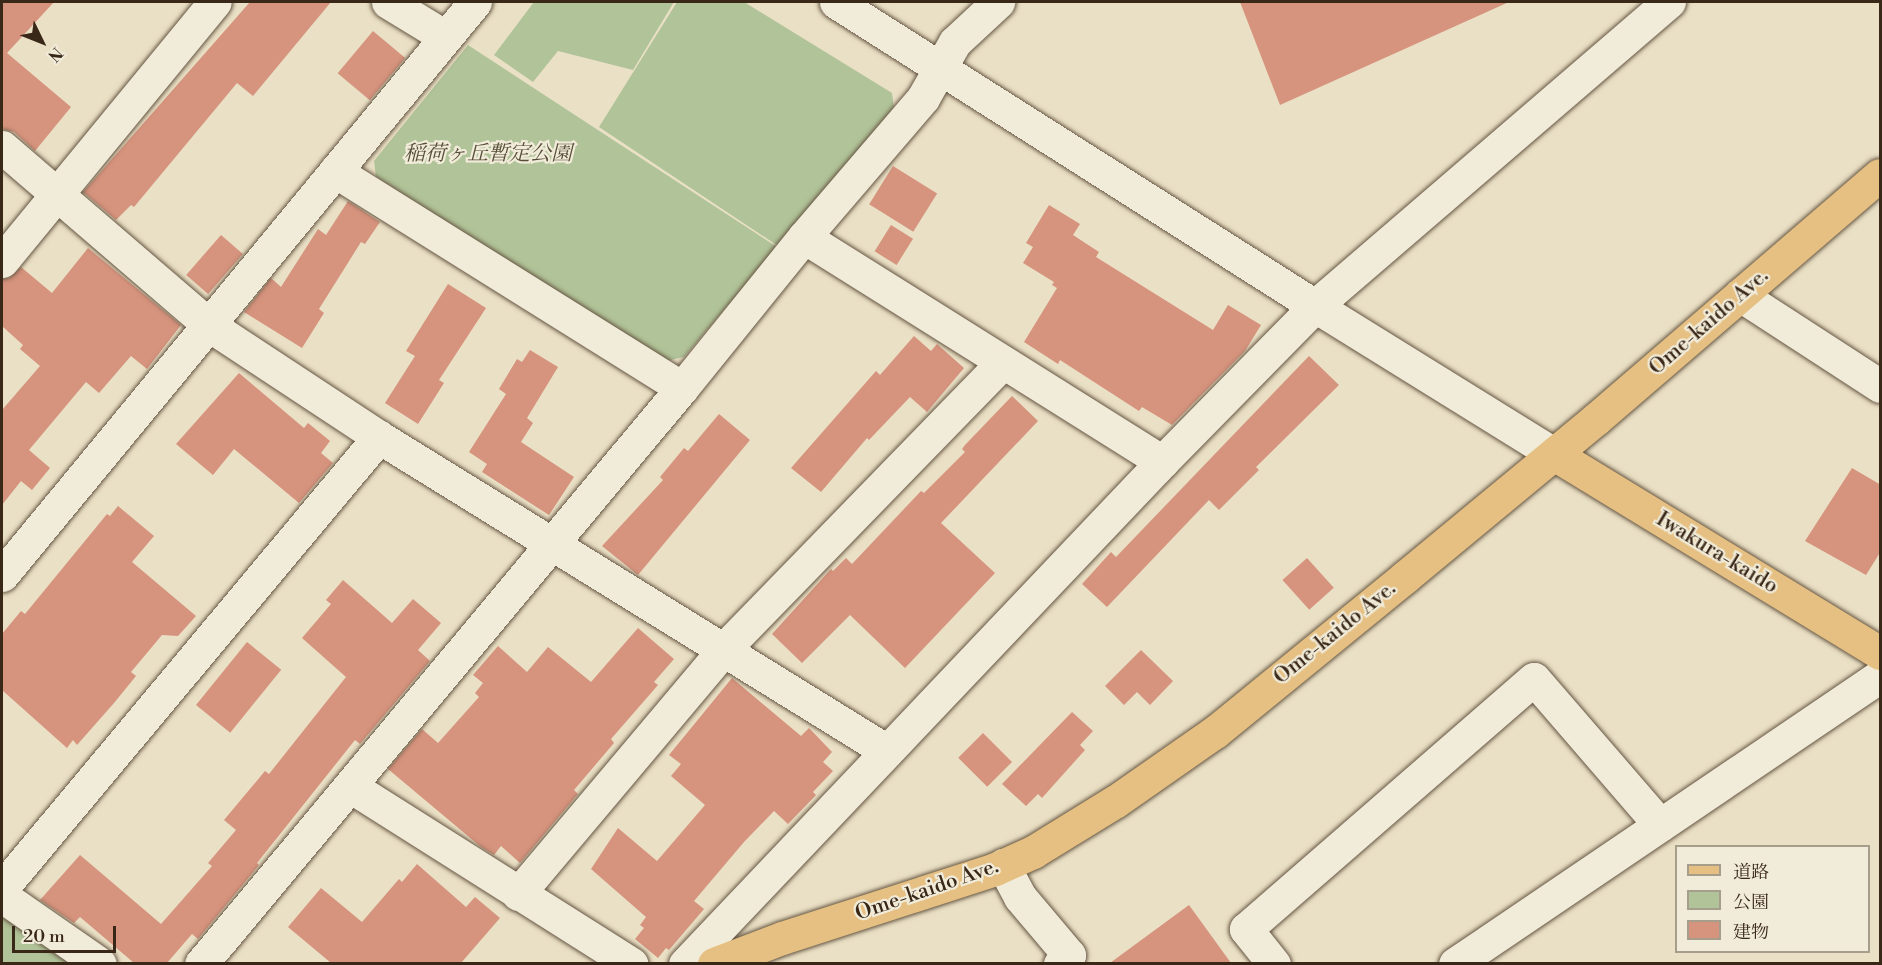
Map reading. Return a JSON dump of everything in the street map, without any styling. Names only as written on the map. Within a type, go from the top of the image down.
[{"type":"main road","name":"Ome-kaido Ave.","points":[[714,963],[782,938],[1003,865],[1033,852],[1081,824],[1186,753],[1554,454],[1881,176]]},
{"type":"main road","name":"Iwakura-kaido","points":[[1554,454],[1881,653]]},
{"type":"street","points":[[2,261],[215,2]]},
{"type":"street","points":[[388,2],[444,36]]},
{"type":"street","points":[[2,574],[209,325],[444,36],[475,2]]},
{"type":"street","points":[[836,2],[1315,306],[1554,454]]},
{"type":"street","points":[[201,963],[682,388],[804,237],[923,98],[955,42],[998,2]]},
{"type":"street","points":[[685,963],[1162,462],[1315,306],[1669,2]]},
{"type":"street","points":[[2,147],[209,325],[379,437],[887,751]]},
{"type":"street","points":[[335,171],[682,388]]},
{"type":"street","points":[[804,237],[1162,462]]},
{"type":"street","points":[[1740,295],[1881,386]]},
{"type":"street","points":[[518,894],[724,649],[1002,363]]},
{"type":"street","points":[[2,888],[379,437]]},
{"type":"street","points":[[1455,963],[1881,676]]},
{"type":"street","points":[[1274,963],[1246,929],[1534,680],[1660,825]]},
{"type":"street","points":[[350,786],[518,894],[632,963]]},
{"type":"street","points":[[1003,865],[1020,897],[1069,955],[1060,963]]},
{"type":"street","points":[[2,896],[100,963]]},
{"type":"green space","points":[[534,2],[674,2],[633,70],[558,51],[533,82],[494,55]]},
{"type":"green space","points":[[677,2],[744,2],[892,93],[894,108],[778,246],[599,127]]},
{"type":"green space","name":"稲荷ヶ丘暫定公園","points":[[468,45],[777,247],[684,357],[666,361],[376,177],[374,161]]},
{"type":"green space","points":[[2,917],[69,963],[2,963]]},
{"type":"building","points":[[2,2],[54,2],[7,53],[71,107],[35,151],[14,132],[2,129]]},
{"type":"building","points":[[250,2],[331,2],[253,96],[237,83],[134,207],[131,205],[116,220],[83,192]]},
{"type":"building","points":[[1240,2],[1509,2],[1280,105]]},
{"type":"building","points":[[373,31],[405,58],[370,100],[338,73]]},
{"type":"building","points":[[893,166],[937,194],[913,232],[869,204]]},
{"type":"building","points":[[348,201],[380,222],[365,244],[361,242],[319,309],[324,313],[302,348],[244,312],[271,278],[281,287],[318,229],[326,235]]},
{"type":"building","points":[[1049,205],[1080,224],[1073,235],[1099,252],[1096,257],[1213,330],[1228,305],[1261,325],[1245,351],[1172,425],[1142,407],[1139,411],[1060,360],[1058,364],[1024,342],[1057,288],[1052,285],[1054,282],[1023,263],[1033,247],[1026,243]]},
{"type":"building","points":[[891,225],[913,239],[897,265],[875,251]]},
{"type":"building","points":[[221,235],[243,254],[208,294],[186,275]]},
{"type":"building","points":[[88,248],[181,325],[147,369],[131,356],[99,393],[86,382],[29,450],[50,468],[32,490],[21,481],[2,505],[2,410],[40,366],[20,349],[23,345],[2,326],[2,279],[9,278],[21,267],[52,293]]},
{"type":"building","points":[[448,284],[486,308],[439,380],[444,383],[418,424],[385,403],[415,356],[406,351]]},
{"type":"building","points":[[914,336],[931,351],[937,344],[964,368],[927,412],[910,397],[869,440],[867,438],[821,492],[791,468],[876,371],[880,375]]},
{"type":"building","points":[[530,350],[558,367],[527,418],[533,423],[521,442],[574,477],[549,515],[482,472],[487,464],[469,452],[506,394],[499,389],[517,359],[522,362]]},
{"type":"building","points":[[1309,356],[1339,385],[1256,467],[1259,470],[1219,510],[1209,500],[1107,607],[1082,584],[1111,552],[1116,557]]},
{"type":"building","points":[[239,373],[304,428],[308,423],[330,441],[321,453],[333,463],[299,503],[234,449],[213,475],[176,444]]},
{"type":"building","points":[[1012,396],[1038,421],[941,523],[995,573],[905,668],[850,615],[802,663],[772,634],[831,569],[833,571],[846,558],[852,564],[921,491],[924,493],[965,452],[962,449],[965,445]]},
{"type":"building","points":[[719,414],[750,440],[638,575],[602,546],[663,480],[660,477],[684,448],[688,451]]},
{"type":"building","points":[[1852,468],[1881,485],[1881,551],[1866,575],[1805,541]]},
{"type":"building","points":[[118,506],[154,536],[132,562],[196,616],[178,636],[162,635],[131,672],[136,676],[114,703],[77,745],[73,740],[67,748],[2,690],[2,634],[21,611],[25,614],[107,514],[110,516]]},
{"type":"building","points":[[1307,558],[1334,588],[1309,610],[1282,580]]},
{"type":"building","points":[[343,580],[392,623],[413,599],[441,623],[418,650],[430,661],[360,744],[355,740],[257,863],[259,865],[198,939],[192,934],[167,963],[134,963],[80,917],[74,923],[40,900],[80,855],[161,924],[212,866],[208,863],[236,830],[224,820],[265,771],[269,774],[346,677],[302,638],[331,604],[326,600]]},
{"type":"building","points":[[638,628],[674,659],[654,682],[658,685],[611,739],[614,743],[574,790],[578,794],[520,863],[501,846],[494,855],[481,847],[388,769],[422,729],[438,743],[479,697],[475,693],[483,683],[473,675],[498,646],[527,672],[548,647],[591,682]]},
{"type":"building","points":[[247,642],[281,670],[230,733],[196,705]]},
{"type":"building","points":[[1141,650],[1173,681],[1150,705],[1137,692],[1124,705],[1105,686]]},
{"type":"building","points":[[732,678],[801,736],[809,728],[832,752],[823,762],[833,771],[813,792],[816,795],[788,824],[774,811],[744,842],[694,901],[704,909],[669,950],[666,948],[658,958],[635,939],[644,928],[640,925],[646,917],[591,869],[618,828],[657,861],[705,805],[671,776],[681,764],[669,755]]},
{"type":"building","points":[[1072,712],[1093,731],[1080,745],[1085,750],[1042,798],[1038,794],[1026,806],[1002,784]]},
{"type":"building","points":[[983,733],[1012,762],[987,787],[958,758]]},
{"type":"building","points":[[417,864],[466,907],[475,897],[500,918],[461,963],[331,963],[288,927],[321,888],[362,922],[399,879],[402,882]]},
{"type":"building","points":[[1189,905],[1231,963],[1110,963]]}]
